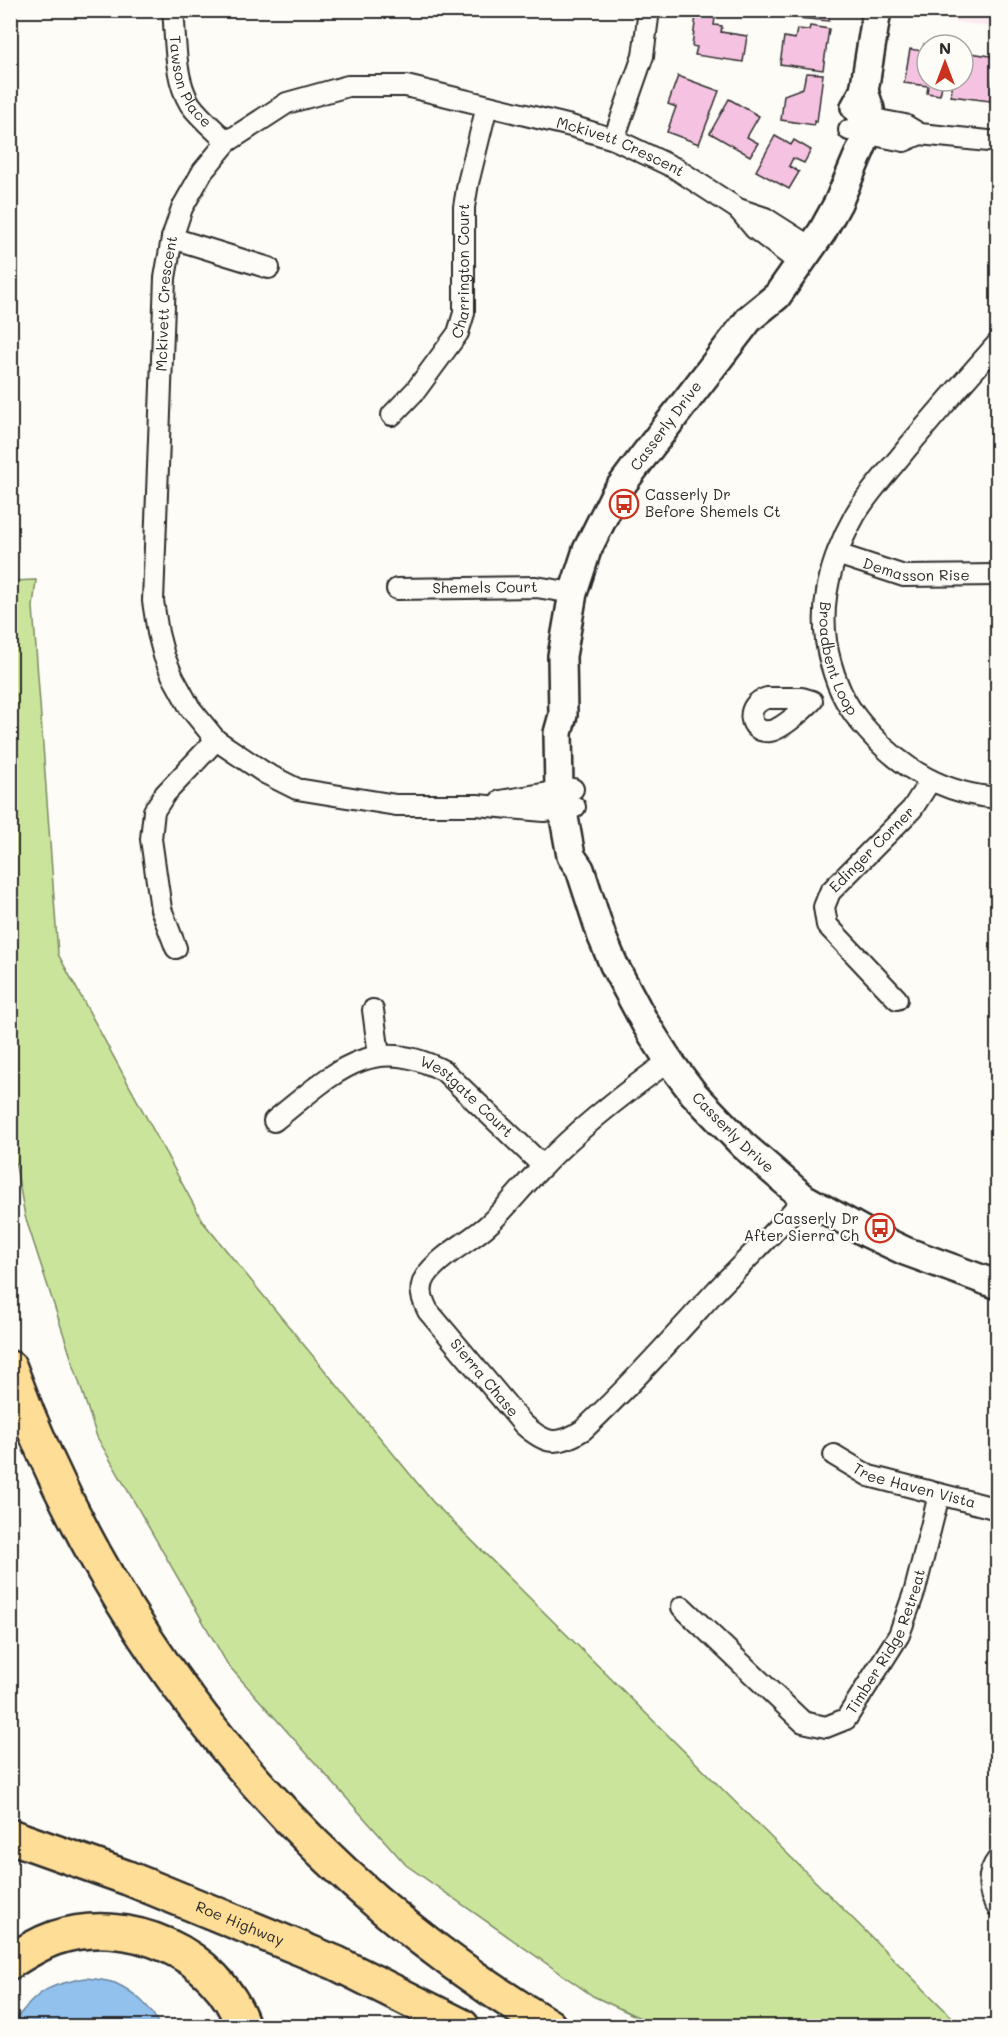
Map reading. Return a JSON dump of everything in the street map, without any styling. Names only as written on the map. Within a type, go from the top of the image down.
[{"type":"highway","points":[[10,1368],[46,1458],[76,1521],[105,1574],[164,1668],[225,1748],[292,1822],[364,1892],[442,1955],[549,2026]]},
{"type":"highway","name":"Roe Highway","points":[[10,1838],[177,1897],[336,1963],[462,2026]]},
{"type":"highway","points":[[10,1962],[55,1938],[82,1932],[111,1931],[138,1935],[165,1944],[189,1958],[211,1976],[228,1998],[243,2026]]},
{"type":"street","name":"Tawson Place","points":[[173,10],[180,76],[184,92],[191,105],[227,142]]},
{"type":"street","points":[[614,139],[643,56],[649,10]]},
{"type":"street","name":"Casserly Drive","points":[[877,10],[860,118],[838,203],[800,252],[777,296],[750,318],[615,494],[587,550],[573,593],[562,656],[563,715],[570,731],[567,799],[582,850],[580,869],[602,937],[614,965],[645,1023],[669,1061],[694,1094],[743,1144],[804,1198],[867,1233],[941,1265],[998,1285]]},
{"type":"street","name":"Mckivett Crescent","points":[[567,799],[544,811],[477,805],[396,805],[297,789],[265,774],[216,740],[190,708],[172,677],[158,633],[153,601],[165,278],[172,238],[182,207],[203,171],[227,142],[287,103],[348,86],[406,87],[571,126],[614,139],[675,168],[738,209],[755,229],[800,252]]},
{"type":"street","name":"Charrington Court","points":[[392,415],[416,390],[458,333],[464,313],[464,207],[487,106]]},
{"type":"street","points":[[860,118],[905,125],[920,134],[998,142]]},
{"type":"street","points":[[172,238],[269,268]]},
{"type":"street","name":"Broadbent Loop","points":[[998,343],[933,416],[856,514],[837,554],[825,596],[823,621],[826,646],[839,690],[853,715],[880,744],[903,765],[930,781],[978,796],[998,798]]},
{"type":"street","name":"Demasson Rise","points":[[837,554],[904,576],[998,575]]},
{"type":"street","name":"Shemels Court","points":[[397,590],[536,587],[573,593]]},
{"type":"street","points":[[812,701],[839,690]]},
{"type":"street","points":[[176,948],[161,909],[151,839],[154,811],[165,794],[216,740]]},
{"type":"street","name":"Edinger Corner","points":[[897,999],[827,925],[824,907],[830,892],[912,809],[930,781]]},
{"type":"street","points":[[373,1010],[379,1055]]},
{"type":"street","name":"Westgate Court","points":[[274,1121],[316,1087],[350,1064],[379,1055],[403,1055],[426,1062],[444,1071],[543,1166]]},
{"type":"street","name":"Sierra Chase","points":[[669,1061],[626,1091],[543,1166],[488,1226],[435,1266],[425,1277],[421,1287],[422,1298],[428,1311],[523,1424],[537,1437],[550,1441],[561,1441],[577,1434],[621,1394],[714,1293],[786,1220],[804,1198]]},
{"type":"street","name":"Tree Haven Vista","points":[[834,1455],[869,1476],[998,1509]]},
{"type":"street","name":"Timber Ridge Retreat","points":[[682,1607],[803,1722],[825,1727],[846,1719],[899,1635],[915,1590],[939,1495]]},
{"type":"street","points":[[998,1859],[989,1877],[989,1891],[998,1908]]},
{"type":"shaded area","points":[[901,10],[997,11],[997,28],[900,13]]},
{"type":"green space","points":[[36,580],[33,607],[58,954],[203,1222],[432,1501],[961,2026],[657,2026],[593,1996],[406,1865],[228,1665],[97,1437],[25,1216],[10,1133],[10,581]]},
{"type":"water","points":[[86,1978],[122,1986],[142,2001],[159,2026],[15,2026],[15,2020],[23,2010],[45,1990],[62,1983]]},
{"type":"building","points":[[789,10],[830,10],[829,21],[788,17]]},
{"type":"building","points":[[696,16],[715,18],[714,25],[722,26],[721,32],[747,36],[743,62],[695,55],[697,47],[692,46]]},
{"type":"building","points":[[810,26],[829,29],[823,70],[780,64],[784,37],[795,39],[797,29],[809,30]]},
{"type":"building","points":[[910,49],[915,50],[915,84],[904,83]]},
{"type":"building","points":[[975,54],[997,57],[990,101],[951,96],[951,93],[975,93]]},
{"type":"building","points":[[806,73],[823,74],[817,122],[814,121],[814,125],[781,120],[784,95],[803,88]]},
{"type":"building","points":[[678,76],[719,91],[699,144],[667,132],[676,107],[668,104]]},
{"type":"building","points":[[729,99],[759,116],[747,137],[758,143],[750,156],[710,133]]},
{"type":"building","points":[[775,136],[791,145],[794,140],[811,150],[804,163],[793,158],[789,166],[799,172],[789,189],[756,171]]},
{"type":"place","name":"Casserly Dr Before Shemels Ct","points":[[624,504]]},
{"type":"place","name":"Casserly Dr After Sierra Ch","points":[[880,1228]]}]
